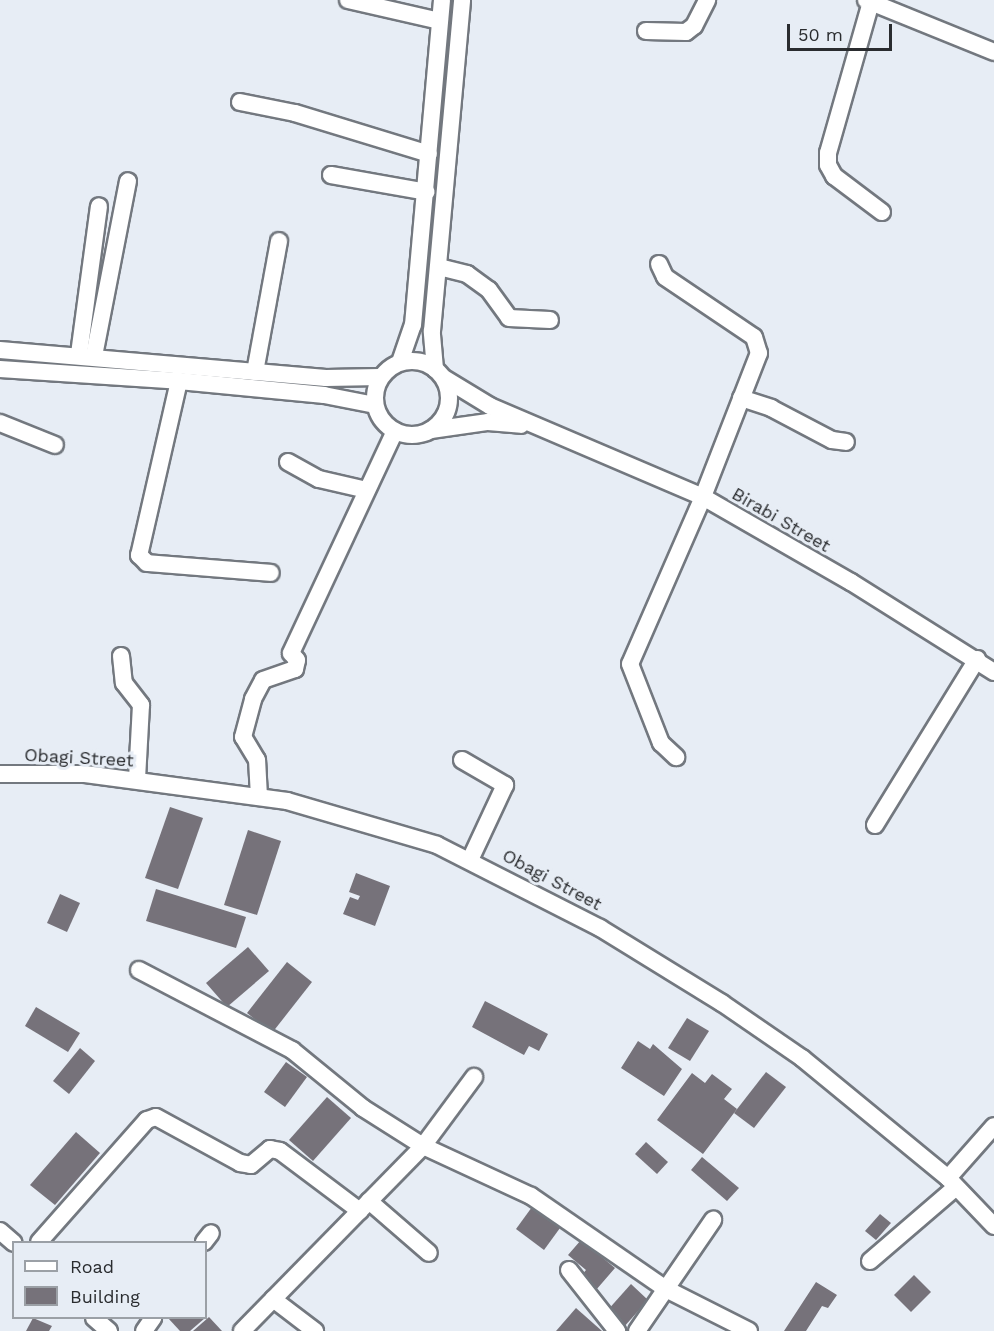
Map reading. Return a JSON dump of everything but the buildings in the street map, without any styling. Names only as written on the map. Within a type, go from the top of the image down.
[{"type":"street","points":[[348,0],[440,21]]},
{"type":"street","points":[[400,362],[413,325],[427,192],[442,0]]},
{"type":"street","points":[[430,431],[446,413],[450,402],[440,373],[432,331],[462,0]]},
{"type":"street","points":[[646,31],[686,32],[694,26],[707,0]]},
{"type":"street","points":[[882,212],[834,176],[828,165],[828,153],[869,1],[994,52]]},
{"type":"street","points":[[240,102],[295,113],[429,154]]},
{"type":"street","points":[[331,175],[427,192]]},
{"type":"street","points":[[87,355],[128,181]]},
{"type":"street","points":[[87,355],[99,206]]},
{"type":"street","points":[[255,372],[279,242]]},
{"type":"street","points":[[659,264],[665,277],[754,337],[759,353],[703,497],[630,664],[661,742],[676,757]]},
{"type":"street","points":[[439,267],[467,274],[489,290],[509,318],[550,320]]},
{"type":"street","points":[[0,350],[87,355],[255,372],[380,377],[400,362],[412,360],[440,373],[490,406],[537,427]]},
{"type":"street","points":[[0,369],[179,381],[351,398],[375,405]]},
{"type":"street","points":[[380,377],[375,405],[382,420],[406,435],[488,422],[537,427]]},
{"type":"street","points":[[179,381],[139,555],[147,563],[271,573]]},
{"type":"street","points":[[741,398],[771,408],[832,440],[846,442]]},
{"type":"street","points":[[0,423],[55,445]]},
{"type":"street","name":"Birabi Street","points":[[537,427],[636,465],[703,497],[977,659],[994,672]]},
{"type":"street","points":[[259,797],[256,760],[243,737],[263,680],[295,669],[297,660],[291,653],[395,430]]},
{"type":"street","points":[[288,462],[319,479],[367,490]]},
{"type":"street","points":[[121,656],[124,683],[141,705],[137,780]]},
{"type":"street","points":[[875,825],[977,659]]},
{"type":"street","points":[[462,760],[505,785],[470,860]]},
{"type":"street","name":"Obagi Street","points":[[0,774],[85,774],[259,797],[374,825],[470,860],[600,928],[722,1003],[802,1058],[952,1183],[994,1226]]},
{"type":"street","points":[[139,970],[292,1050],[363,1108],[423,1146],[531,1196],[666,1289],[749,1331]]},
{"type":"street","points":[[242,1331],[423,1146],[474,1077]]},
{"type":"street","points":[[40,1241],[147,1120],[156,1117],[240,1163],[251,1165],[270,1149],[280,1151],[364,1206],[429,1253]]},
{"type":"street","points":[[870,1261],[952,1183],[994,1126]]},
{"type":"street","points":[[637,1331],[713,1220]]},
{"type":"street","points":[[0,1231],[12,1241]]},
{"type":"street","points":[[569,1270],[617,1331]]},
{"type":"street","points":[[273,1299],[315,1331]]},
{"type":"street","points":[[96,1319],[109,1331]]}]
